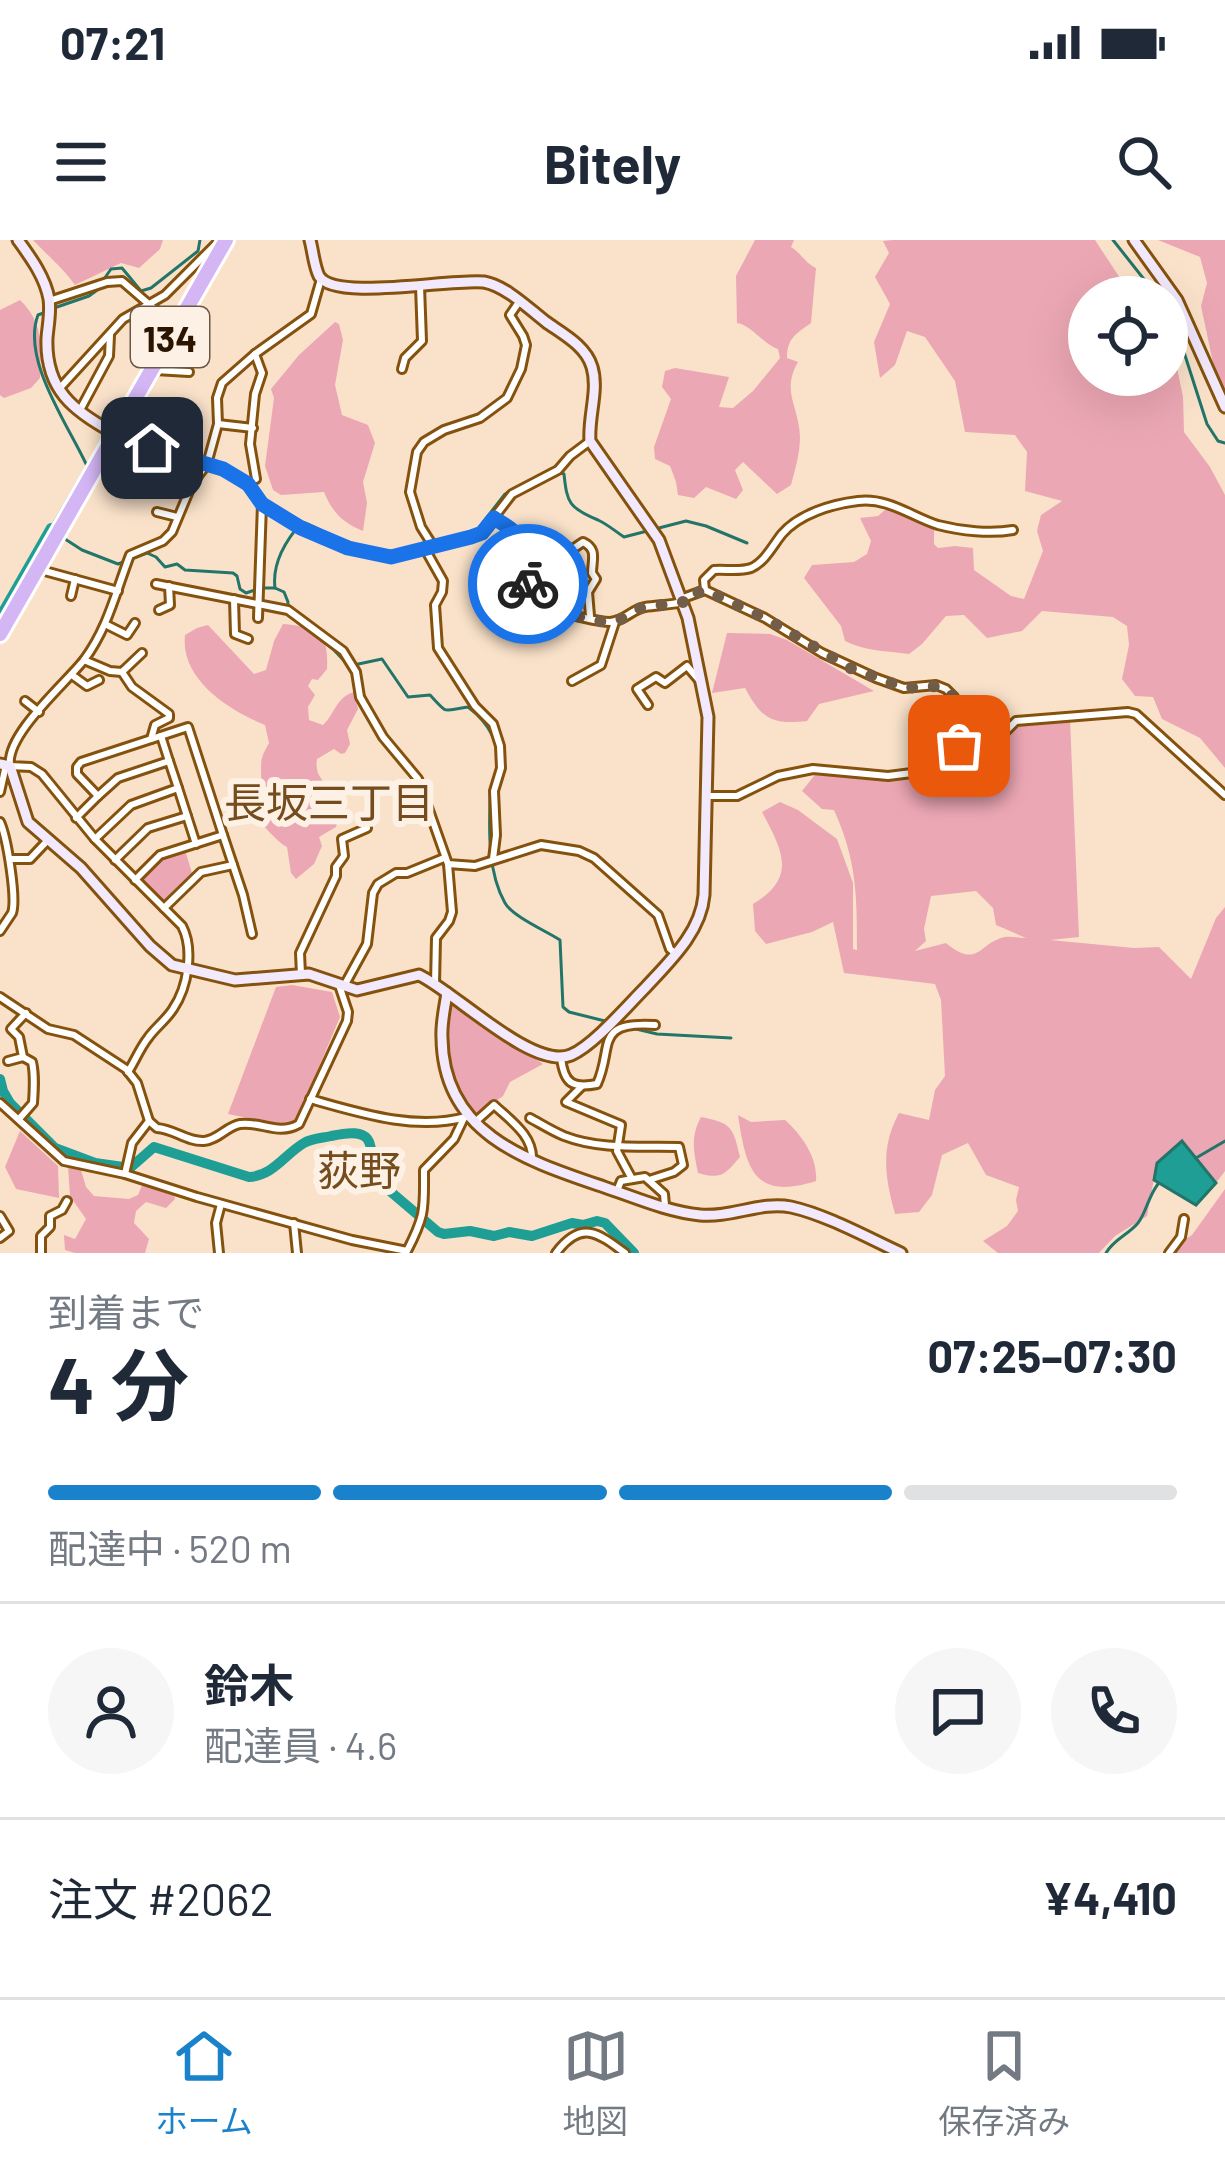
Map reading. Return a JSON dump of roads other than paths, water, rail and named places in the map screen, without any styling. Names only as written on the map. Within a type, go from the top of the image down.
[{"type":"highway","name":"134","points":[[0,634],[224,240]]},
{"type":"street","points":[[18,240],[34,263],[49,303],[50,368],[79,413],[114,434],[223,469],[248,484],[262,504],[301,528],[348,548],[391,557],[482,533],[512,494],[558,470],[590,441]]},
{"type":"street","points":[[59,388],[123,319],[165,295],[224,240]]},
{"type":"street","points":[[0,792],[12,746],[50,694],[84,660],[106,623],[130,555],[172,532],[192,484],[207,464],[222,383],[311,314],[321,279],[310,240]]},
{"type":"street","points":[[1135,240],[1178,300],[1225,407]]},
{"type":"street","points":[[6,765],[28,822],[81,868],[162,958],[185,969],[235,980],[315,975],[365,990],[412,975],[435,984],[534,1051],[561,1058],[577,1052],[615,1019],[695,927],[703,907],[708,717],[683,600],[659,540],[590,441],[591,362],[584,351],[492,284],[344,287],[321,279]]},
{"type":"street","points":[[49,303],[116,281],[128,285],[176,327]]},
{"type":"street","points":[[402,369],[405,358],[422,341],[420,286]]},
{"type":"street","points":[[490,860],[496,835],[494,791],[501,768],[500,746],[491,721],[475,706],[438,648],[435,605],[443,581],[410,492],[417,452],[424,442],[480,418],[507,398],[526,345],[510,315],[519,302]]},
{"type":"street","points":[[79,413],[109,356],[111,331]]},
{"type":"street","points":[[255,354],[262,374],[250,444],[256,479]]},
{"type":"street","points":[[152,370],[189,372]]},
{"type":"street","points":[[146,471],[165,424]]},
{"type":"street","points":[[218,424],[253,428]]},
{"type":"street","points":[[189,460],[191,434]]},
{"type":"street","points":[[170,481],[177,457]]},
{"type":"street","points":[[705,590],[704,580],[714,570],[755,566],[802,517],[858,501],[873,500],[908,510],[937,524],[1013,530]]},
{"type":"street","points":[[258,618],[262,504]]},
{"type":"street","points":[[158,512],[178,517]]},
{"type":"street","points":[[494,518],[514,531],[520,576],[553,613],[615,622],[639,609],[658,608],[705,590],[863,673],[904,688],[946,689],[958,708],[959,774]]},
{"type":"street","points":[[533,589],[579,542],[588,544],[596,579],[588,592],[590,618]]},
{"type":"street","points":[[38,569],[118,590]]},
{"type":"street","points":[[71,596],[75,579]]},
{"type":"street","points":[[156,584],[288,610],[344,651],[356,672],[360,697],[383,737],[418,779],[446,861],[452,912],[436,938],[435,984]]},
{"type":"street","points":[[159,610],[170,605],[169,586]]},
{"type":"street","points":[[234,599],[235,634],[248,639]]},
{"type":"street","points":[[93,618],[127,635],[135,623]]},
{"type":"street","points":[[572,681],[602,665],[615,622]]},
{"type":"street","points":[[84,660],[122,672],[142,653]]},
{"type":"street","points":[[648,705],[637,688],[656,677],[665,683],[687,666],[701,683]]},
{"type":"street","points":[[122,672],[132,687],[169,714],[154,725],[151,739]]},
{"type":"street","points":[[72,674],[87,686],[99,680]]},
{"type":"street","points":[[25,701],[40,712]]},
{"type":"street","points":[[707,796],[737,796],[778,776],[813,769],[888,776],[959,774],[1016,721],[1128,712],[1145,721],[1225,795]]},
{"type":"street","points":[[98,796],[77,774],[81,762],[188,727],[252,934]]},
{"type":"street","points":[[161,736],[196,844]]},
{"type":"street","points":[[76,818],[118,778],[169,761]]},
{"type":"street","points":[[6,765],[31,767],[42,774],[76,818],[182,926],[188,938],[176,1005],[148,1037],[128,1072]]},
{"type":"street","points":[[95,839],[131,805],[178,788]]},
{"type":"street","points":[[115,860],[148,828],[187,815]]},
{"type":"street","points":[[0,822],[10,860],[12,912],[0,931]]},
{"type":"street","points":[[301,974],[300,952],[344,856],[342,839],[367,828]]},
{"type":"street","points":[[135,880],[160,855],[223,836]]},
{"type":"street","points":[[10,860],[30,859],[48,840]]},
{"type":"street","points":[[149,1121],[188,1139],[206,1141],[243,1124],[291,1129],[298,1124],[347,1021],[342,985],[367,944],[373,893],[396,873],[446,861],[470,867],[541,844],[589,855],[662,919],[675,953]]},
{"type":"street","points":[[164,908],[201,872],[233,865]]},
{"type":"street","points":[[0,888],[10,882]]},
{"type":"street","points":[[448,993],[441,1036],[450,1079],[469,1118],[502,1147],[617,1191],[699,1215],[790,1207],[901,1253]]},
{"type":"street","points":[[0,997],[48,1029],[74,1035],[128,1072],[136,1083],[149,1121],[132,1143],[125,1174]]},
{"type":"street","points":[[23,1057],[19,1037],[11,1029],[26,1013]]},
{"type":"street","points":[[561,1058],[568,1082],[597,1084],[611,1036],[632,1023],[655,1025]]},
{"type":"street","points":[[8,1061],[23,1057],[32,1062],[33,1102],[23,1116]]},
{"type":"street","points":[[583,1085],[566,1102],[621,1125],[617,1147],[632,1179]]},
{"type":"street","points":[[310,1099],[397,1120],[443,1122],[469,1118],[494,1105],[524,1133],[534,1153],[532,1160]]},
{"type":"street","points":[[0,1103],[23,1116],[36,1139],[64,1161],[410,1252],[426,1199],[424,1170],[469,1118]]},
{"type":"street","points":[[530,1118],[568,1137],[617,1147],[679,1147],[683,1165],[650,1180]]},
{"type":"street","points":[[617,1191],[621,1181],[645,1177],[664,1194],[665,1206]]},
{"type":"street","points":[[32,1242],[50,1227],[50,1216],[67,1201]]},
{"type":"street","points":[[219,1253],[216,1223],[221,1204]]},
{"type":"street","points":[[0,1216],[9,1231],[0,1238]]},
{"type":"street","points":[[1169,1253],[1181,1237],[1184,1219]]},
{"type":"street","points":[[294,1223],[298,1253]]},
{"type":"street","points":[[556,1253],[574,1235],[591,1233],[625,1253]]},
{"type":"street","points":[[41,1236],[41,1253]]},
{"type":"water","points":[[1182,1141],[1216,1183],[1196,1205],[1154,1180],[1157,1163]]},
{"type":"waterway","points":[[104,279],[111,269],[122,268],[141,291],[151,288],[198,251],[200,240]]},
{"type":"waterway","points":[[1113,240],[1141,276]]},
{"type":"waterway","points":[[54,308],[100,288]]},
{"type":"waterway","points":[[46,312],[38,315],[34,333],[41,372],[87,466],[51,528]]},
{"type":"waterway","points":[[1188,365],[1207,424],[1218,441],[1225,443]]},
{"type":"waterway","points":[[423,546],[477,530],[505,494],[551,469],[564,474],[575,508],[624,537],[686,521],[747,543]]},
{"type":"waterway","points":[[65,539],[118,564],[147,553],[165,567],[177,564],[185,570],[233,573],[246,593],[275,588],[281,553],[302,522],[365,549],[414,548]]},
{"type":"waterway","points":[[0,617],[51,528]]},
{"type":"waterway","points":[[275,588],[284,592],[287,614],[349,666],[382,659],[408,697],[430,695],[446,710],[468,707],[482,720],[495,744],[498,762],[490,796],[490,826],[499,891],[515,913],[560,940],[563,1007],[605,1021]]},
{"type":"waterway","points":[[632,1028],[731,1038]]},
{"type":"waterway","points":[[0,1079],[10,1103],[55,1148],[95,1163],[130,1168],[154,1147],[249,1177],[272,1169],[307,1141],[355,1133],[370,1144],[371,1175],[438,1232],[532,1236],[572,1223],[597,1221],[605,1223],[634,1253]]},
{"type":"waterway","points":[[1196,1158],[1225,1141]]},
{"type":"waterway","points":[[1106,1253],[1138,1223],[1158,1184]]},
{"type":"district","name":"長坂三丁目","points":[[329,801]]},
{"type":"district","name":"荻野","points":[[359,1169]]}]
